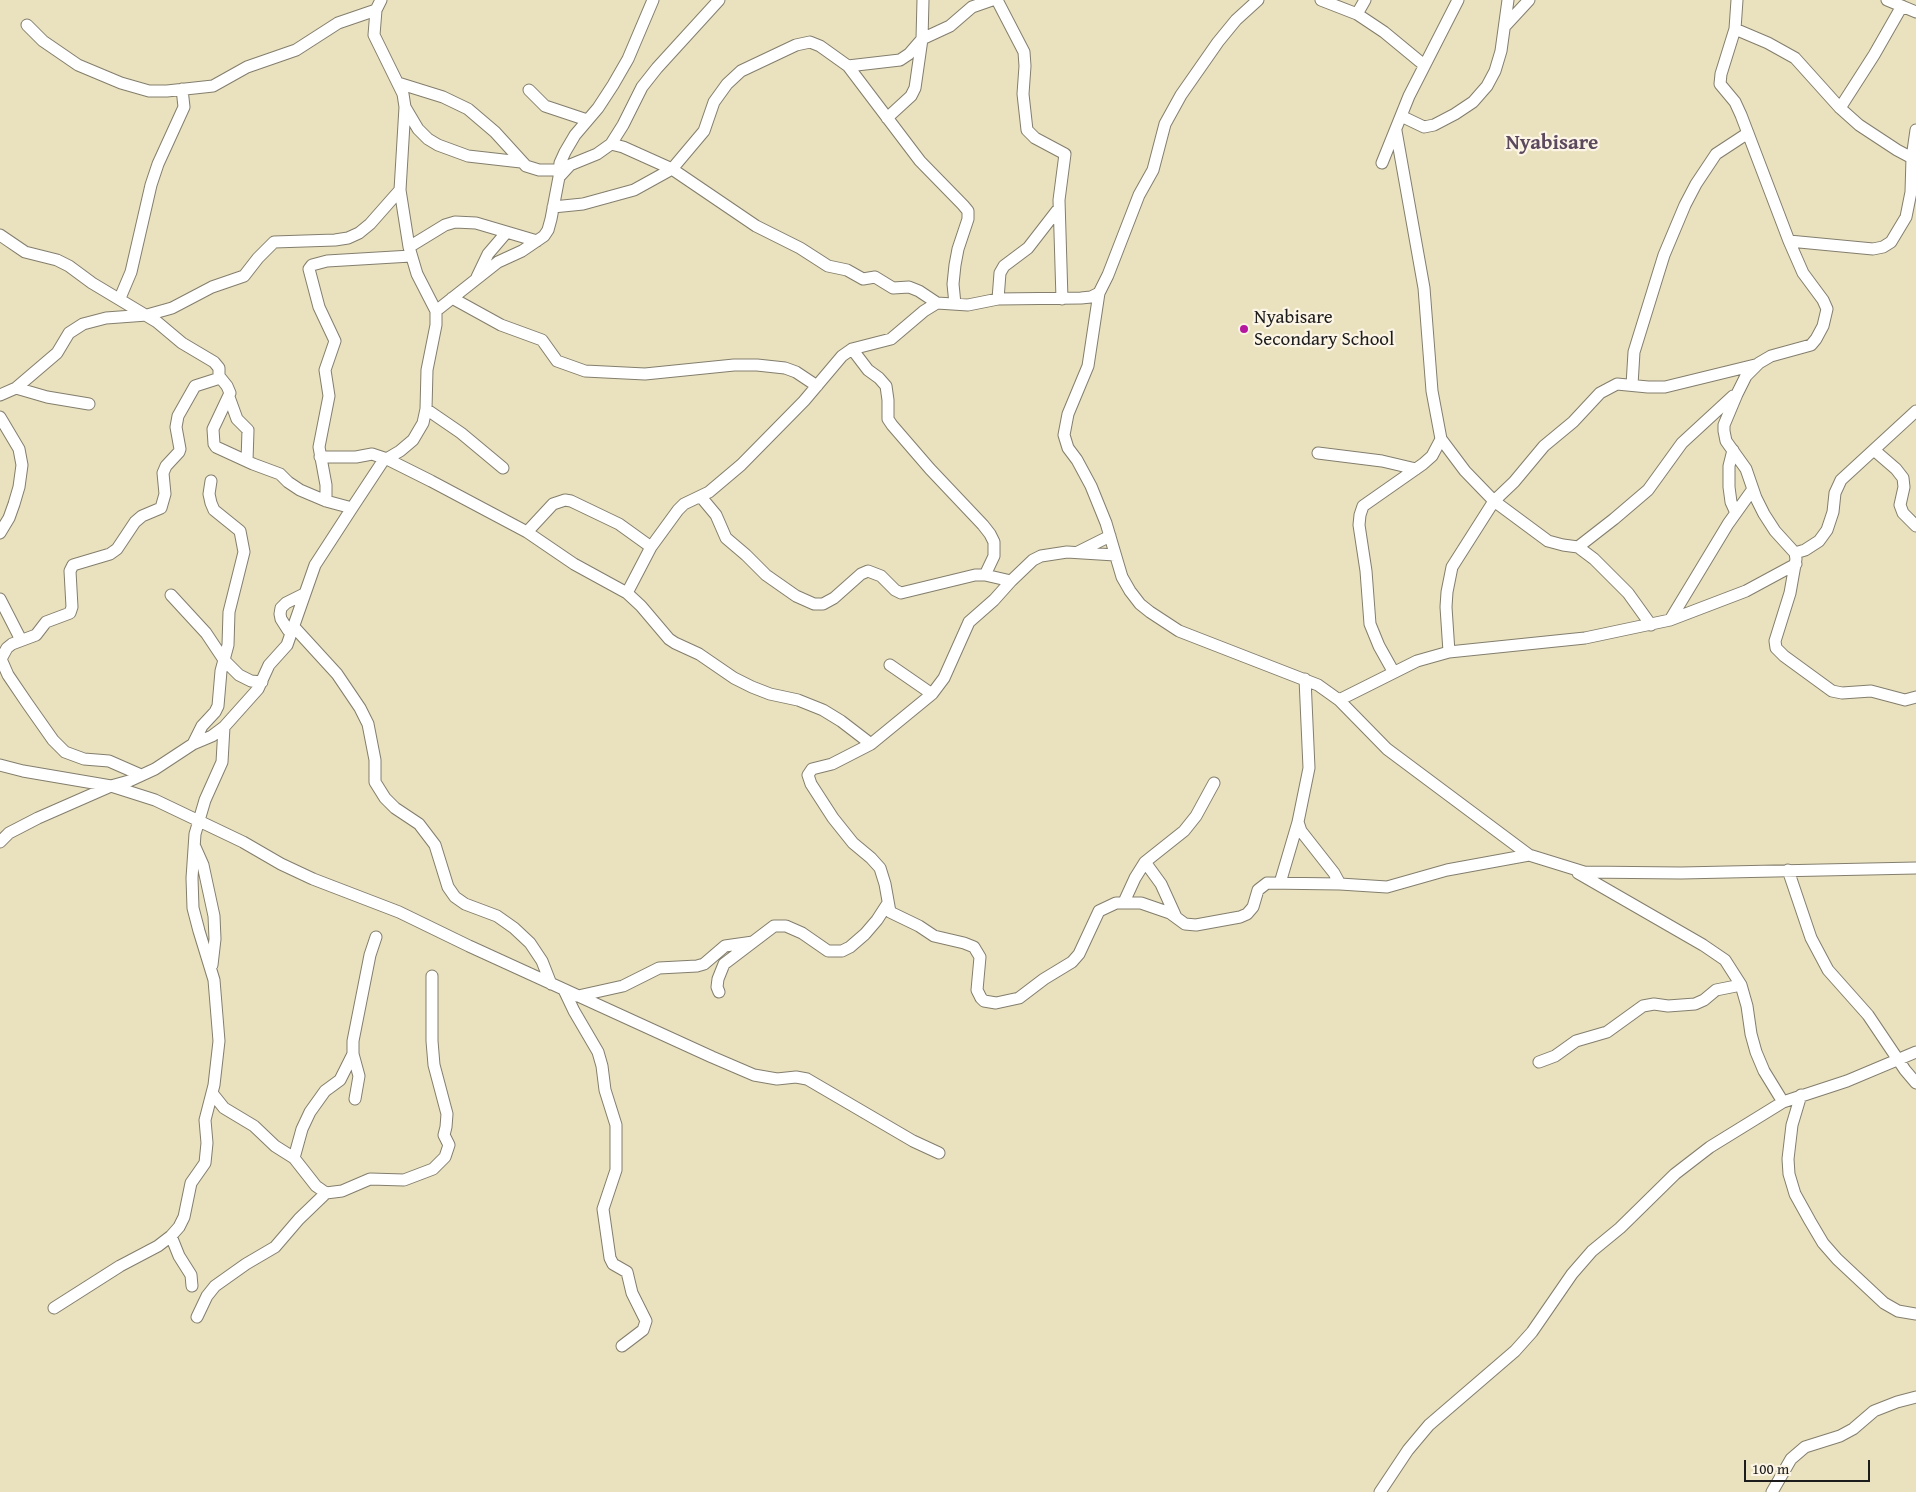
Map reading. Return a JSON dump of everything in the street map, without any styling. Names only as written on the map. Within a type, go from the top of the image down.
[{"type":"street","points":[[436,312],[498,262],[544,236],[548,230],[564,152],[608,92],[628,59],[653,0]]},
{"type":"street","points":[[887,118],[911,96],[915,88],[922,39],[924,0]]},
{"type":"street","points":[[848,66],[900,60],[909,54],[922,39],[950,26],[972,6],[992,0]]},
{"type":"street","points":[[998,0],[1024,52],[1023,94],[1027,130],[1035,138],[1065,154],[1060,182],[1059,208],[1062,299]]},
{"type":"street","points":[[1258,0],[1236,20],[1218,42],[1181,94],[1164,124],[1153,170],[1139,195],[1108,275],[1099,293],[1088,366],[1068,414],[1064,435],[1068,448],[1091,486],[1110,536],[1122,577],[1130,591],[1140,604],[1179,631],[1318,685],[1339,700],[1387,749],[1529,855],[1584,872],[1609,873],[1916,868]]},
{"type":"street","points":[[1321,0],[1357,14],[1384,32],[1424,65]]},
{"type":"street","points":[[1357,14],[1365,0]]},
{"type":"street","points":[[1382,163],[1424,65],[1458,0]]},
{"type":"street","points":[[1401,116],[1424,127],[1434,125],[1472,102],[1487,86],[1495,71],[1505,26],[1508,0]]},
{"type":"street","points":[[1505,26],[1529,0]]},
{"type":"street","points":[[1449,652],[1446,607],[1449,577],[1458,557],[1494,501],[1514,482],[1544,446],[1573,422],[1600,393],[1617,384],[1648,388],[1665,387],[1741,369],[1759,363],[1776,354],[1809,346],[1816,339],[1827,309],[1823,300],[1803,273],[1735,102],[1722,87],[1720,81],[1735,29],[1737,0]]},
{"type":"street","points":[[1887,0],[1916,12]]},
{"type":"street","points":[[398,83],[443,97],[468,109],[494,132],[521,162],[532,168],[559,173],[570,165],[597,154],[611,144],[642,88],[714,1]]},
{"type":"street","points":[[379,5],[374,35],[398,83],[405,107],[418,128],[438,145],[468,156],[521,162]]},
{"type":"street","points":[[27,24],[43,41],[78,65],[121,83],[148,91],[213,86],[247,67],[296,50],[338,24],[379,5]]},
{"type":"street","points":[[1840,108],[1874,55],[1902,6]]},
{"type":"street","points":[[1735,29],[1768,43],[1795,58],[1840,108],[1859,125],[1912,158]]},
{"type":"street","points":[[553,207],[583,204],[634,190],[672,169],[704,131],[714,102],[734,77],[749,66],[802,43],[810,42],[820,46],[848,66],[920,161],[963,204],[968,212],[968,219],[955,265],[953,284],[955,304]]},
{"type":"street","points":[[120,298],[131,272],[151,185],[158,164],[184,107],[182,89]]},
{"type":"street","points":[[528,90],[545,106],[587,120]]},
{"type":"street","points":[[0,842],[9,833],[38,818],[110,786],[130,781],[168,761],[193,744],[212,736],[224,727],[251,697],[262,682],[271,663],[283,650],[293,630],[304,594],[316,565],[380,465],[413,440],[423,423],[426,409],[427,370],[436,325],[436,312],[410,252],[400,190],[405,107]]},
{"type":"street","points":[[1789,241],[1856,248],[1883,247],[1891,242],[1906,217],[1911,192],[1912,158],[1916,130]]},
{"type":"street","points":[[1396,131],[1424,288],[1432,391],[1441,439],[1465,471],[1494,501],[1548,541],[1578,547],[1594,558],[1628,594],[1651,625]]},
{"type":"street","points":[[1632,385],[1634,352],[1664,256],[1685,205],[1696,184],[1716,154],[1748,133]]},
{"type":"street","points":[[611,144],[623,147],[672,169],[756,226],[800,248],[828,266],[847,270],[863,279],[875,277],[893,288],[909,287],[919,291],[937,304]]},
{"type":"street","points":[[0,395],[16,388],[57,353],[69,332],[83,324],[106,318],[147,315],[172,308],[212,287],[244,276],[274,242],[348,238],[359,233],[370,224],[400,190]]},
{"type":"street","points":[[998,299],[1000,273],[1004,266],[1028,248],[1059,208]]},
{"type":"street","points":[[326,501],[326,485],[319,447],[329,396],[325,370],[335,341],[322,313],[309,270],[312,266],[327,261],[410,252],[444,225],[455,222],[476,224],[537,241]]},
{"type":"street","points":[[476,278],[488,254],[506,233]]},
{"type":"street","points":[[0,235],[25,252],[57,260],[69,266],[92,283],[158,322],[182,343],[214,362],[218,368],[220,378],[229,389],[229,397],[237,419],[248,430],[247,461]]},
{"type":"street","points":[[628,593],[651,547],[678,510],[691,500],[701,497],[721,483],[741,465],[817,386],[842,356],[852,349],[891,338],[924,311],[937,304],[978,303],[998,299],[1062,299],[1091,297],[1099,293]]},
{"type":"street","points":[[452,298],[501,325],[542,340],[557,361],[585,371],[645,374],[734,364],[757,365],[785,368],[796,372],[817,386]]},
{"type":"street","points":[[852,349],[868,370],[880,378],[886,386],[888,419],[892,426],[990,534],[994,542],[994,556],[986,575]]},
{"type":"street","points":[[1759,363],[1743,380],[1726,419],[1724,431],[1726,440],[1746,468],[1764,514],[1795,559],[1790,593],[1775,641],[1776,648],[1832,691],[1842,694],[1871,691],[1905,700],[1916,697]]},
{"type":"street","points":[[141,775],[109,761],[84,759],[65,752],[41,724],[8,675],[1,659],[7,648],[21,640],[36,635],[46,622],[64,616],[72,610],[70,571],[73,566],[110,554],[117,549],[135,522],[142,516],[161,508],[165,494],[163,473],[166,466],[180,449],[176,428],[178,416],[195,386],[220,378]]},
{"type":"street","points":[[16,388],[47,397],[89,404]]},
{"type":"street","points":[[1578,547],[1648,490],[1682,443],[1736,394]]},
{"type":"street","points":[[229,397],[216,419],[213,429],[214,444],[221,450],[276,471],[292,486],[326,501],[352,508]]},
{"type":"street","points":[[426,409],[461,433],[503,468]]},
{"type":"street","points":[[1339,700],[1417,661],[1449,652],[1585,638],[1651,625],[1670,620],[1746,592],[1819,541],[1830,523],[1836,493],[1841,480],[1916,411]]},
{"type":"street","points":[[0,416],[19,449],[22,465],[14,504],[9,518],[0,533]]},
{"type":"street","points":[[1393,672],[1378,646],[1370,624],[1366,571],[1359,524],[1360,515],[1363,506],[1432,456],[1441,439]]},
{"type":"street","points":[[1733,450],[1728,478],[1730,498],[1736,513]]},
{"type":"street","points":[[1874,450],[1896,469],[1903,478],[1904,487],[1900,506],[1902,513],[1916,526]]},
{"type":"street","points":[[1318,453],[1382,460],[1416,469]]},
{"type":"street","points":[[320,457],[356,457],[372,454],[387,459],[527,532],[574,564],[628,593],[669,639],[699,654],[734,678],[770,694],[798,700],[823,710],[871,744]]},
{"type":"street","points":[[193,744],[202,726],[218,706],[221,671],[228,645],[229,612],[242,563],[243,541],[240,530],[214,510],[210,494],[210,481]]},
{"type":"street","points":[[1670,620],[1728,524],[1753,489]]},
{"type":"street","points":[[701,497],[716,515],[726,538],[766,575],[796,596],[814,604],[823,604],[834,598],[865,571],[876,573],[895,590],[904,593],[966,577],[986,575],[1010,581]]},
{"type":"street","points":[[527,532],[547,509],[553,504],[565,500],[577,503],[618,524],[651,547]]},
{"type":"street","points":[[1078,552],[1110,536]]},
{"type":"street","points":[[1115,555],[1078,552],[1037,558],[1010,581],[994,600],[969,622],[944,678],[932,694],[871,744],[832,764],[812,769],[808,775],[811,784],[833,818],[853,843],[878,865],[885,884],[889,909],[893,915],[919,926],[928,934],[964,943],[974,948],[980,957],[976,985],[979,995],[984,1001],[996,1003],[1024,996],[1044,979],[1072,962],[1079,954],[1099,911],[1110,905],[1124,902],[1141,903],[1165,911],[1189,925],[1240,917],[1252,909],[1261,887],[1267,883],[1387,887],[1447,870],[1529,855]]},
{"type":"street","points":[[304,594],[286,603],[281,608],[281,619],[288,630],[293,630],[337,674],[360,708],[369,729],[375,782],[385,798],[395,808],[419,824],[431,839],[435,845],[448,887],[455,897],[465,904],[497,916],[514,928],[530,943],[542,961],[551,984]]},
{"type":"street","points":[[171,595],[206,633],[224,660],[244,679],[262,682]]},
{"type":"street","points":[[0,599],[21,640]]},
{"type":"street","points":[[890,665],[932,694]]},
{"type":"street","points":[[1280,883],[1298,822],[1309,768],[1305,679]]},
{"type":"street","points":[[54,1308],[120,1266],[158,1246],[171,1236],[184,1217],[191,1183],[205,1163],[207,1143],[205,1120],[212,1093],[219,1042],[214,980],[193,908],[192,878],[198,820],[222,762],[224,727]]},
{"type":"street","points":[[0,765],[23,771],[110,786],[155,800],[243,842],[280,864],[336,889],[376,902],[564,990],[754,1075],[777,1079],[796,1077],[807,1079],[913,1141],[940,1153]]},
{"type":"street","points":[[1124,902],[1145,862],[1184,831],[1196,816],[1214,783]]},
{"type":"street","points":[[1298,822],[1301,831],[1334,873],[1340,884]]},
{"type":"street","points":[[194,846],[203,865],[214,916],[215,939],[212,968]]},
{"type":"street","points":[[1145,862],[1161,884],[1176,917]]},
{"type":"street","points":[[1572,869],[1703,944],[1725,960],[1741,985],[1747,1006],[1751,1034],[1764,1072],[1783,1102]]},
{"type":"street","points":[[1788,870],[1810,938],[1828,970],[1868,1015],[1916,1083]]},
{"type":"street","points":[[719,992],[716,987],[724,964],[774,926],[780,925],[802,933],[828,951],[842,951],[850,947],[865,934],[888,903]]},
{"type":"street","points":[[355,1099],[359,1076],[353,1054],[354,1032],[370,955],[376,937]]},
{"type":"street","points":[[578,996],[622,986],[658,968],[704,964],[725,946],[752,942]]},
{"type":"street","points":[[197,1317],[207,1296],[216,1286],[246,1264],[275,1247],[299,1219],[326,1193],[342,1191],[370,1179],[404,1180],[433,1169],[445,1157],[449,1144],[444,1136],[447,1114],[434,1065],[432,976]]},
{"type":"street","points":[[1539,1062],[1555,1056],[1576,1041],[1606,1032],[1643,1006],[1654,1004],[1668,1006],[1695,1004],[1704,1000],[1716,990],[1741,985]]},
{"type":"street","points":[[564,990],[598,1052],[605,1090],[616,1125],[616,1170],[603,1210],[610,1258],[613,1264],[627,1272],[632,1293],[646,1320],[643,1330],[622,1346]]},
{"type":"street","points":[[1380,1492],[1399,1462],[1429,1426],[1505,1362],[1525,1341],[1567,1280],[1592,1251],[1620,1228],[1675,1174],[1710,1147],[1783,1102],[1847,1081],[1916,1052]]},
{"type":"street","points":[[294,1158],[302,1129],[310,1112],[325,1091],[340,1080],[353,1054]]},
{"type":"street","points":[[212,1093],[224,1108],[254,1126],[276,1146],[294,1158],[316,1186],[326,1193]]},
{"type":"street","points":[[1801,1095],[1792,1125],[1788,1160],[1789,1174],[1795,1194],[1823,1243],[1837,1259],[1884,1303],[1898,1311],[1916,1314]]},
{"type":"street","points":[[171,1236],[179,1256],[191,1275],[192,1286]]},
{"type":"street","points":[[1772,1492],[1791,1459],[1805,1447],[1840,1436],[1874,1411],[1916,1397]]},
{"type":"place","name":"Nyabisare Secondary School","points":[[1244,329]]},
{"type":"district","name":"Nyabisare","points":[[1552,144]]}]
